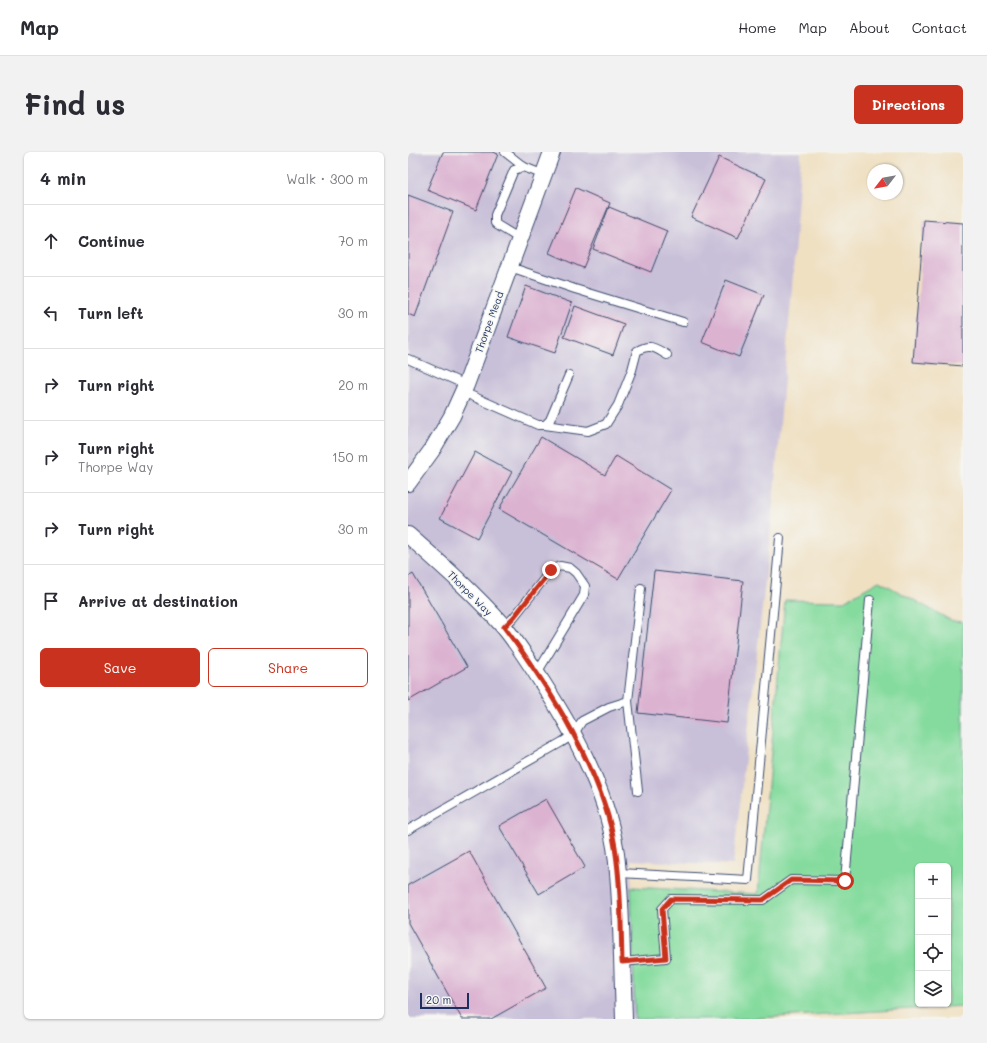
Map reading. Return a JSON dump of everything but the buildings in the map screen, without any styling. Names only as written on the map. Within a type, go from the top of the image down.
[{"type":"street","name":"Thorpe Mead","points":[[408,483],[432,450],[452,416],[465,388],[552,152]]},
{"type":"street","name":"Thorpe Way","points":[[408,534],[458,580],[504,627],[537,673],[573,735],[593,775],[607,811],[615,846],[619,873],[624,1019]]},
{"type":"lane","points":[[504,152],[524,167],[544,175]]},
{"type":"lane","points":[[520,239],[497,225],[495,223],[495,215],[514,170],[524,167]]},
{"type":"lane","points":[[510,267],[575,290],[683,322]]},
{"type":"lane","points":[[408,359],[538,424],[588,431],[606,424],[618,405],[632,370],[637,352],[643,348],[652,347],[668,355]]},
{"type":"lane","points":[[545,425],[550,420],[568,375]]},
{"type":"lane","points":[[619,873],[748,880],[780,538]]},
{"type":"lane","points":[[504,627],[514,617],[551,570],[560,566],[570,568],[580,579],[584,586],[584,595],[537,673]]},
{"type":"lane","points":[[638,791],[628,701],[641,588]]},
{"type":"lane","points":[[622,962],[666,958],[662,909],[671,899],[763,900],[791,880],[845,881],[870,600]]},
{"type":"lane","points":[[408,830],[562,742],[573,735],[582,721],[609,707],[628,701]]},
{"type":"shaded area","points":[[408,152],[801,152],[792,288],[770,538],[733,865],[631,860],[635,1019],[408,1019]]},
{"type":"green space","points":[[879,581],[952,621],[963,622],[963,1006],[951,1007],[951,863],[915,863],[915,1007],[946,1007],[742,1019],[635,1019],[631,887],[758,894],[785,600],[844,601]]},
{"type":"route","points":[[551,570],[514,617],[504,627],[531,664],[553,698],[593,775],[607,811],[615,846],[619,880],[622,962],[666,958],[662,909],[671,899],[763,900],[791,880],[845,881]]}]
